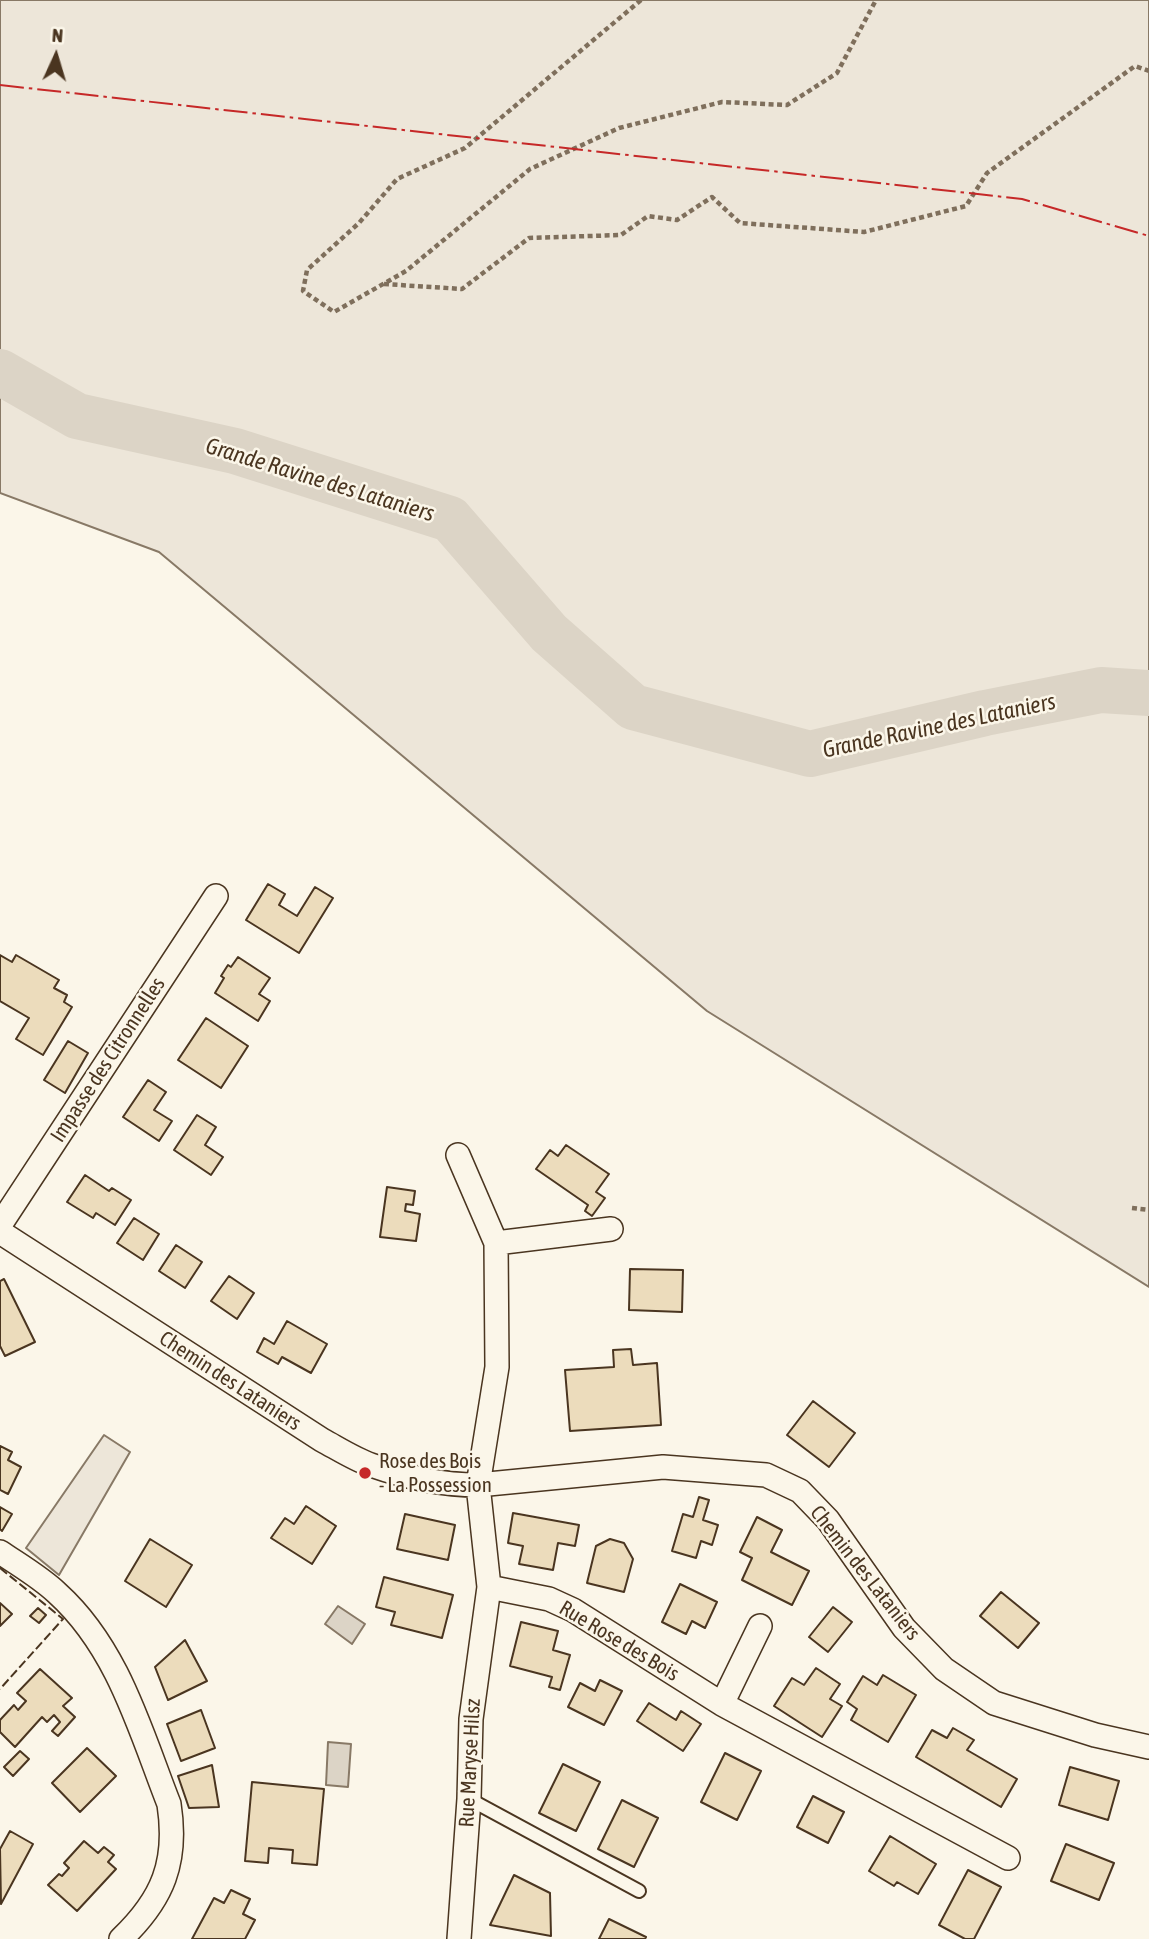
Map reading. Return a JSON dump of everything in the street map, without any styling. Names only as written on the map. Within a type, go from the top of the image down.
[{"type":"street","name":"Impasse des Citronnelles","points":[[0,1225],[216,895]]},
{"type":"street","points":[[458,1155],[496,1243],[497,1367],[478,1485],[489,1587]]},
{"type":"street","points":[[496,1243],[611,1229]]},
{"type":"street","name":"Chemin des Lataniers","points":[[0,1232],[321,1440],[369,1464],[452,1485],[478,1485],[663,1467],[766,1475],[800,1491],[828,1520],[904,1628],[944,1669],[994,1703],[1095,1735],[1149,1747]]},
{"type":"street","points":[[0,1552],[57,1592],[90,1628],[116,1669],[169,1804],[173,1827],[172,1850],[161,1889],[143,1918],[121,1939]]},
{"type":"street","name":"Rue Rose des Bois","points":[[489,1587],[549,1600],[573,1610],[722,1704],[1009,1858]]},
{"type":"street","name":"Rue Maryse Hilsz","points":[[459,1939],[469,1799],[471,1719],[489,1587]]},
{"type":"street","points":[[722,1704],[760,1626]]},
{"type":"lane","points":[[469,1799],[639,1891]]},
{"type":"path","points":[[641,0],[466,148],[397,179],[359,223],[307,270],[303,291],[334,312],[406,271],[530,169],[620,128],[722,102],[786,105],[837,73],[876,0]]},
{"type":"path","points":[[383,284],[462,289],[529,238],[621,235],[648,216],[677,220],[712,197],[740,223],[864,232],[966,206],[987,173],[1135,66],[1149,71]]},
{"type":"path","points":[[1132,1208],[1149,1210]]},
{"type":"shaded area","points":[[0,0],[1149,0],[1149,1287],[707,1011],[159,552],[0,493]]},
{"type":"shaded area","points":[[104,1435],[130,1452],[59,1575],[26,1548]]},
{"type":"shaded area","points":[[338,1606],[365,1624],[352,1644],[325,1624]]},
{"type":"shaded area","points":[[328,1742],[351,1744],[348,1787],[326,1785]]},
{"type":"building","points":[[268,884],[285,894],[279,905],[297,916],[315,887],[333,898],[299,953],[246,920]]},
{"type":"building","points":[[0,955],[12,962],[16,955],[59,980],[54,988],[67,995],[64,1002],[72,1007],[43,1055],[16,1039],[29,1018],[0,1001]]},
{"type":"building","points":[[238,957],[270,978],[259,994],[270,1001],[258,1021],[215,993],[228,965],[231,967]]},
{"type":"building","points":[[206,1018],[248,1046],[221,1088],[178,1060]]},
{"type":"building","points":[[68,1041],[88,1053],[65,1093],[44,1080]]},
{"type":"building","points":[[148,1080],[166,1092],[154,1110],[172,1121],[159,1141],[123,1117]]},
{"type":"building","points":[[197,1115],[216,1127],[205,1145],[223,1157],[211,1175],[174,1150]]},
{"type":"building","points":[[566,1145],[609,1174],[596,1192],[605,1198],[592,1216],[585,1211],[588,1205],[536,1169],[550,1150],[558,1156]]},
{"type":"building","points":[[85,1175],[109,1191],[112,1188],[131,1200],[115,1225],[96,1213],[93,1218],[67,1202]]},
{"type":"building","points":[[387,1187],[415,1191],[413,1205],[406,1204],[405,1211],[420,1214],[416,1241],[380,1237]]},
{"type":"building","points":[[134,1218],[159,1234],[143,1260],[117,1243]]},
{"type":"building","points":[[176,1245],[202,1262],[185,1288],[159,1271]]},
{"type":"building","points":[[630,1269],[683,1270],[682,1312],[629,1310]]},
{"type":"building","points":[[229,1276],[254,1293],[237,1319],[211,1301]]},
{"type":"building","points":[[4,1279],[35,1342],[5,1356],[0,1346],[0,1281]]},
{"type":"building","points":[[287,1321],[327,1344],[311,1373],[282,1357],[278,1364],[257,1352],[264,1338],[274,1344]]},
{"type":"building","points":[[631,1349],[633,1365],[657,1363],[661,1425],[570,1431],[565,1370],[614,1367],[613,1350]]},
{"type":"building","points":[[813,1401],[855,1433],[829,1467],[787,1435]]},
{"type":"building","points":[[0,1446],[12,1452],[8,1460],[21,1467],[8,1494],[0,1490]]},
{"type":"building","points":[[699,1497],[709,1500],[703,1520],[718,1525],[712,1545],[701,1541],[696,1558],[672,1551],[683,1514],[693,1517]]},
{"type":"building","points":[[306,1506],[336,1526],[312,1564],[271,1538],[285,1518],[294,1524]]},
{"type":"building","points":[[0,1507],[12,1514],[2,1531],[0,1529]]},
{"type":"building","points":[[513,1513],[579,1525],[575,1546],[558,1543],[553,1570],[519,1564],[523,1546],[508,1543]]},
{"type":"building","points":[[405,1514],[455,1525],[448,1560],[397,1549]]},
{"type":"building","points":[[757,1517],[782,1530],[771,1552],[809,1571],[792,1605],[742,1580],[752,1558],[740,1552]]},
{"type":"building","points":[[150,1539],[192,1565],[166,1607],[125,1581]]},
{"type":"building","points":[[610,1539],[624,1543],[633,1559],[624,1592],[587,1583],[596,1546]]},
{"type":"building","points":[[384,1577],[453,1595],[442,1638],[391,1625],[395,1612],[376,1607]]},
{"type":"building","points":[[680,1584],[717,1602],[705,1628],[692,1621],[686,1634],[662,1622]]},
{"type":"building","points":[[1001,1592],[1039,1623],[1018,1648],[980,1616]]},
{"type":"building","points":[[0,1603],[12,1614],[0,1626]]},
{"type":"building","points":[[833,1607],[852,1622],[828,1652],[809,1637]]},
{"type":"building","points":[[38,1608],[46,1615],[39,1623],[30,1616]]},
{"type":"building","points":[[521,1622],[558,1631],[553,1650],[570,1655],[560,1690],[549,1687],[552,1677],[510,1666]]},
{"type":"building","points":[[185,1640],[207,1681],[168,1700],[155,1667]]},
{"type":"building","points":[[816,1668],[840,1684],[830,1699],[842,1706],[822,1737],[774,1706],[792,1678],[804,1685]]},
{"type":"building","points":[[40,1669],[72,1698],[63,1706],[75,1717],[58,1736],[52,1731],[60,1722],[54,1715],[47,1722],[42,1717],[15,1747],[0,1732],[0,1720],[14,1705],[18,1710],[26,1701],[17,1693]]},
{"type":"building","points":[[883,1675],[916,1695],[888,1742],[851,1720],[857,1709],[847,1702],[863,1676],[877,1685]]},
{"type":"building","points":[[600,1680],[622,1691],[604,1725],[568,1707],[580,1683],[595,1691]]},
{"type":"building","points":[[649,1703],[676,1720],[681,1711],[701,1724],[683,1751],[637,1721]]},
{"type":"building","points":[[201,1710],[215,1748],[181,1761],[167,1724]]},
{"type":"building","points":[[953,1728],[974,1740],[967,1750],[1017,1779],[1001,1807],[916,1757],[932,1730],[947,1738]]},
{"type":"building","points":[[87,1748],[116,1776],[80,1812],[52,1783]]},
{"type":"building","points":[[20,1751],[29,1759],[13,1776],[4,1767]]},
{"type":"building","points":[[725,1753],[761,1771],[737,1820],[701,1802]]},
{"type":"building","points":[[563,1764],[600,1782],[576,1831],[539,1813]]},
{"type":"building","points":[[212,1765],[219,1807],[189,1808],[178,1776]]},
{"type":"building","points":[[1070,1767],[1119,1781],[1108,1820],[1059,1805]]},
{"type":"building","points":[[252,1782],[324,1789],[317,1865],[292,1863],[293,1850],[269,1848],[268,1863],[245,1861]]},
{"type":"building","points":[[813,1796],[844,1812],[828,1843],[797,1827]]},
{"type":"building","points":[[622,1800],[658,1818],[634,1867],[598,1849]]},
{"type":"building","points":[[10,1831],[33,1844],[1,1904],[0,1849]]},
{"type":"building","points":[[890,1836],[936,1864],[918,1894],[897,1882],[894,1886],[869,1871]]},
{"type":"building","points":[[84,1841],[98,1853],[104,1847],[114,1855],[108,1862],[116,1869],[77,1911],[48,1885],[69,1868],[64,1863]]},
{"type":"building","points":[[1066,1844],[1114,1863],[1099,1900],[1051,1881]]},
{"type":"building","points":[[968,1870],[1001,1887],[974,1939],[965,1939],[939,1925]]},
{"type":"building","points":[[514,1875],[550,1893],[551,1936],[490,1925]]},
{"type":"building","points":[[231,1890],[250,1899],[243,1914],[255,1920],[245,1939],[192,1939],[214,1898],[224,1903]]},
{"type":"building","points":[[609,1919],[646,1937],[645,1939],[599,1939]]},
{"type":"waterway","name":"Grande Ravine des Lataniers","points":[[0,372],[77,416],[235,451],[450,519],[549,633],[633,707],[810,754],[985,713],[1101,690],[1149,693]]},
{"type":"fence","points":[[0,1568],[63,1619],[0,1689]]},
{"type":"power","points":[[0,85],[1022,199],[1149,236]]},
{"type":"place","name":"Rose des Bois - La Possession","points":[[365,1473]]}]
